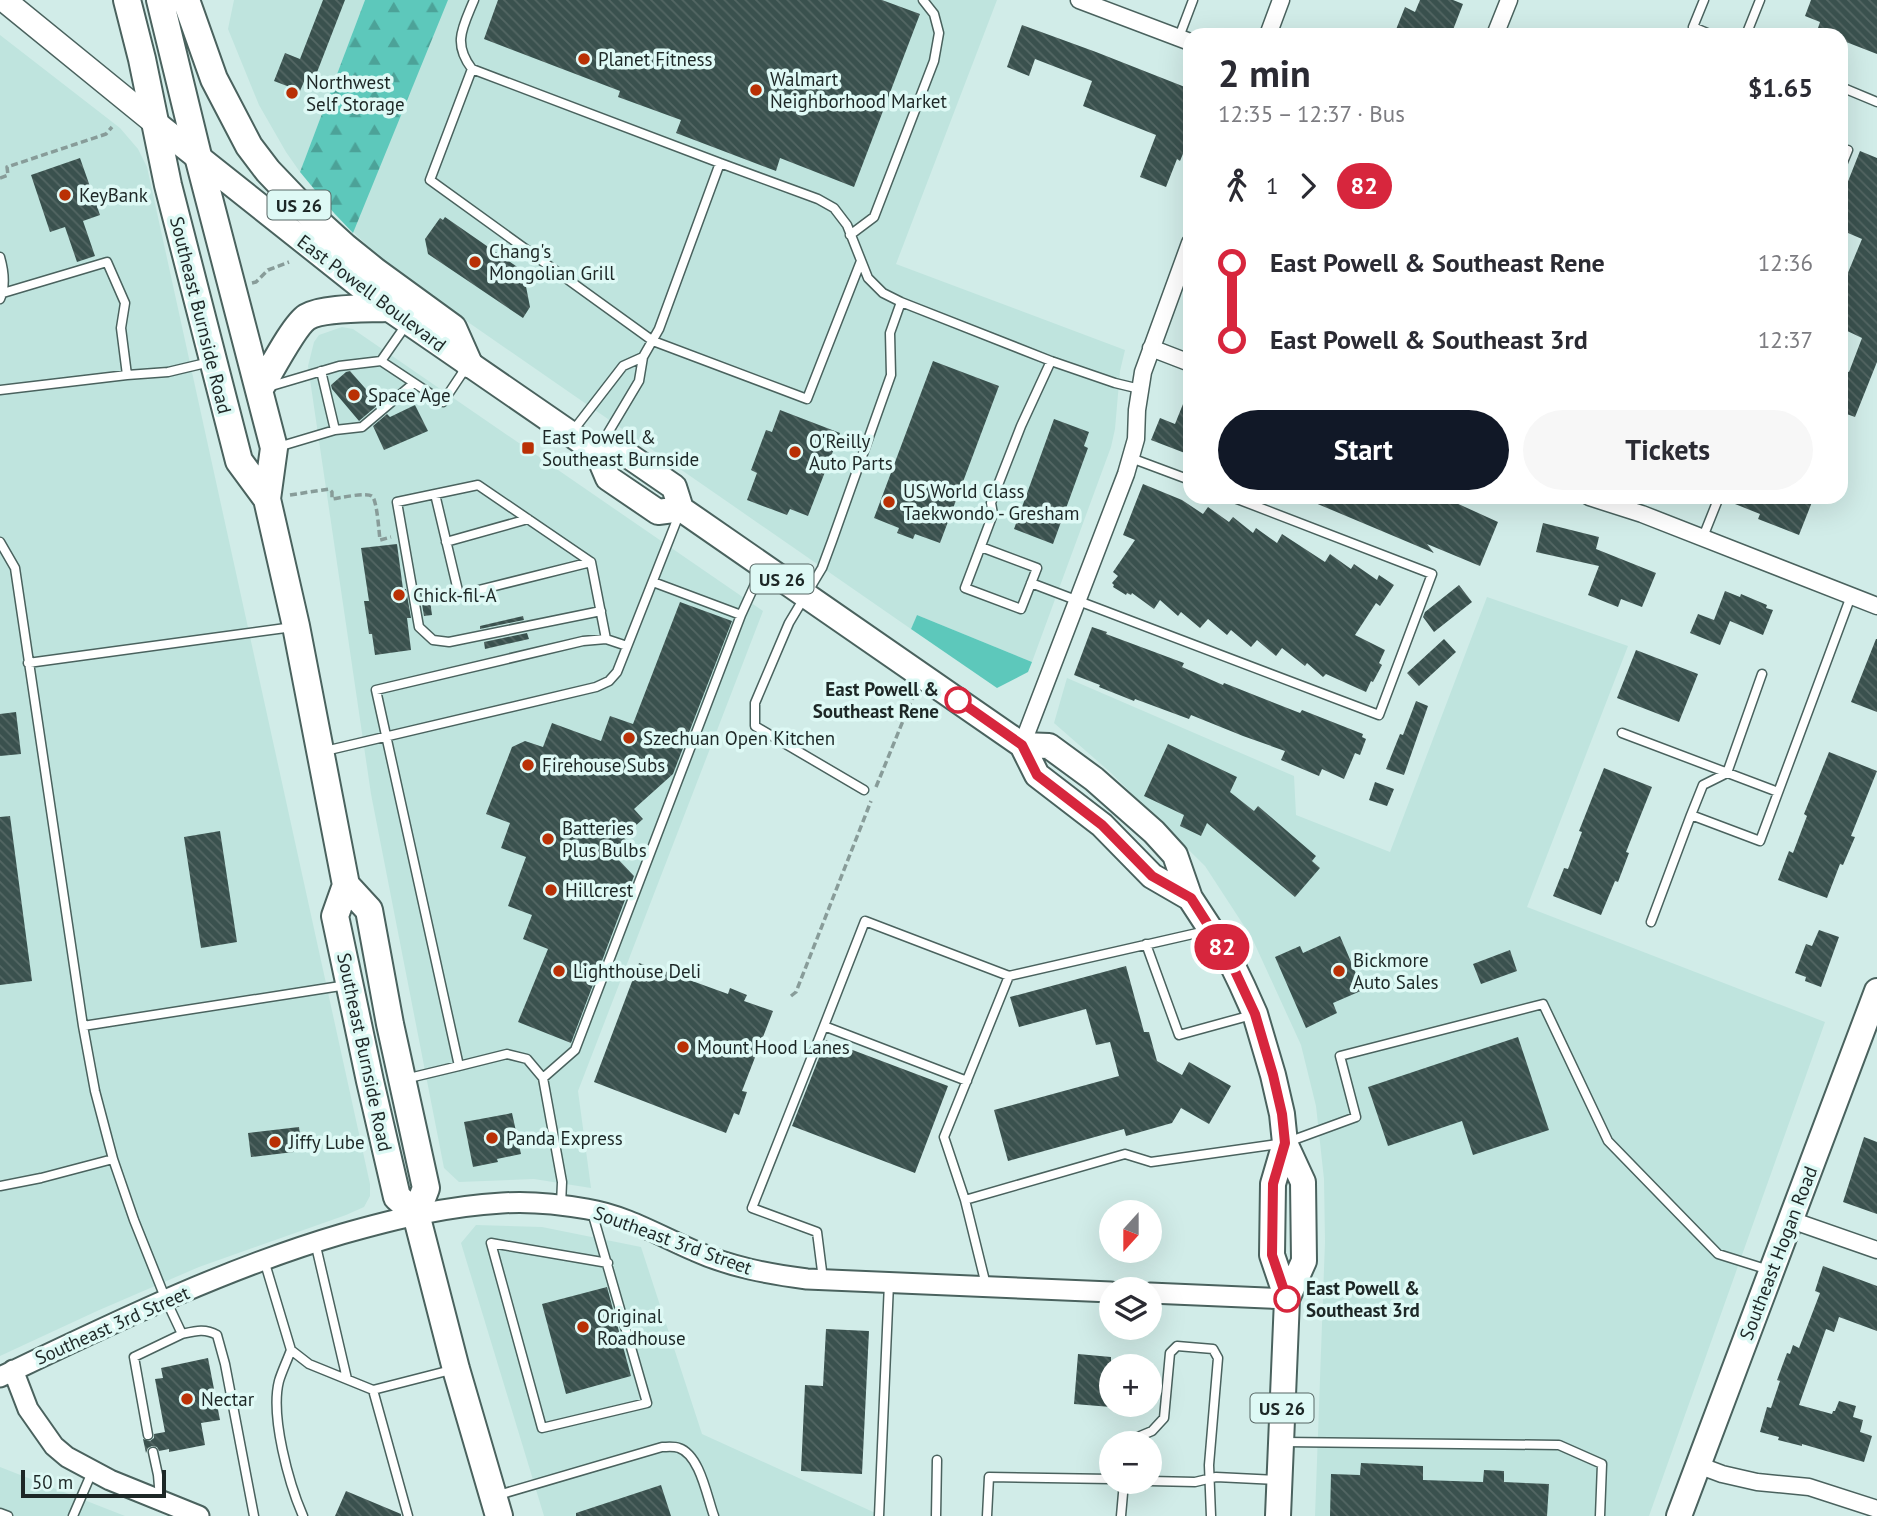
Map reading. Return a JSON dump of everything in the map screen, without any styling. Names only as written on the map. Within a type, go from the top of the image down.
[{"type":"highway","name":"Southeast Burnside Road","points":[[127,0],[168,185],[239,461],[267,499]]},
{"type":"highway","name":"Southeast Burnside Road","points":[[160,0],[274,448],[267,499],[296,626],[346,885],[335,916],[370,1081],[397,1196],[415,1214],[496,1506]]},
{"type":"highway","name":"US 26","points":[[186,0],[214,79],[253,150],[285,190],[311,216],[376,272],[406,311],[453,328],[469,364]]},
{"type":"highway","points":[[259,390],[296,327],[305,318],[316,313],[406,311]]},
{"type":"highway","name":"Southeast Burnside Road","points":[[346,885],[369,910],[426,1188],[415,1214]]},
{"type":"main road","points":[[4,0],[155,123]]},
{"type":"main road","name":"East Powell Boulevard","points":[[155,123],[200,160],[406,311]]},
{"type":"main road","name":"US 26","points":[[469,364],[597,452],[608,478],[618,485],[658,512],[681,509],[1022,745],[1037,775],[1102,825],[1152,876],[1191,898],[1228,956],[1255,1014],[1282,1114],[1285,1143],[1273,1184],[1272,1255],[1287,1299],[1278,1516]]},
{"type":"main road","name":"Southeast Hogan Road","points":[[1679,1516],[1877,991]]},
{"type":"street","points":[[1079,0],[1183,40]]},
{"type":"street","points":[[1271,28],[1281,0]]},
{"type":"street","points":[[1498,28],[1509,0]]},
{"type":"street","points":[[1022,745],[1131,458],[1136,439],[1143,372],[1183,262]]},
{"type":"street","points":[[1151,348],[1183,360]]},
{"type":"street","points":[[1611,504],[1703,537],[1877,606]]},
{"type":"street","name":"Southeast 3rd Street","points":[[7,1374],[166,1300],[315,1242],[415,1214],[505,1202],[561,1205],[592,1210],[646,1228],[726,1263],[775,1275],[823,1280],[1099,1291]]},
{"type":"street","points":[[1791,1220],[1877,1250]]},
{"type":"street","points":[[1162,1294],[1287,1299]]},
{"type":"street","points":[[7,1374],[54,1446],[67,1457],[92,1472],[199,1516]]},
{"type":"street","points":[[1698,1465],[1757,1482],[1809,1487],[1877,1509]]},
{"type":"lane","points":[[474,0],[460,35],[464,59],[472,69],[818,199],[834,208],[847,225],[868,278],[883,293],[1051,361],[1140,389]]},
{"type":"lane","points":[[850,235],[874,217],[934,61],[939,33],[934,14],[923,0]]},
{"type":"lane","points":[[1187,28],[1193,0]]},
{"type":"lane","points":[[1695,28],[1693,27],[1704,0]]},
{"type":"lane","points":[[1749,28],[1760,0]]},
{"type":"lane","points":[[472,69],[430,180],[653,341],[807,399],[861,261]]},
{"type":"lane","points":[[1848,90],[1877,102]]},
{"type":"lane","points":[[597,452],[639,381],[643,356],[659,329],[720,163]]},
{"type":"lane","points":[[0,257],[4,276],[1,296],[107,262],[125,303],[121,328],[127,375]]},
{"type":"lane","points":[[864,790],[755,726],[755,703],[789,623],[822,568],[891,375],[890,333],[901,302]]},
{"type":"lane","points":[[381,361],[406,311]]},
{"type":"lane","points":[[571,434],[623,366],[643,356]]},
{"type":"lane","points":[[259,390],[339,366],[381,361],[443,402],[469,364]]},
{"type":"lane","points":[[981,547],[1037,568],[1021,609],[965,588],[993,514],[991,503],[1021,426],[1051,361]]},
{"type":"lane","points":[[0,390],[168,372],[213,362]]},
{"type":"lane","points":[[321,371],[335,430]]},
{"type":"lane","points":[[274,448],[335,430],[362,426],[414,383]]},
{"type":"lane","points":[[1131,458],[1183,478]]},
{"type":"lane","points":[[601,611],[449,642],[433,640],[419,627],[397,502],[478,485],[591,562],[601,611],[606,639]]},
{"type":"lane","points":[[435,494],[459,595],[591,562]]},
{"type":"lane","points":[[1031,583],[1379,715],[1432,574],[1251,504]]},
{"type":"lane","points":[[1703,537],[1715,504]]},
{"type":"lane","points":[[321,751],[596,687],[609,681],[617,672],[681,509]]},
{"type":"lane","points":[[446,542],[527,519]]},
{"type":"lane","points":[[0,542],[3,552],[15,568],[95,1091],[113,1159],[134,1220],[182,1334]]},
{"type":"lane","points":[[543,1078],[575,1050],[741,615],[764,566]]},
{"type":"lane","points":[[653,582],[741,615]]},
{"type":"lane","points":[[1691,815],[1760,841],[1852,596]]},
{"type":"lane","points":[[28,663],[296,626]]},
{"type":"lane","points":[[459,1066],[376,690],[583,642],[606,639],[627,646]]},
{"type":"lane","points":[[1651,922],[1703,785],[1727,773],[1762,674]]},
{"type":"lane","points":[[1622,733],[1778,792]]},
{"type":"lane","points":[[823,1280],[817,1232],[752,1208],[865,921],[1009,976],[1211,929]]},
{"type":"lane","points":[[1146,944],[1179,1035],[1255,1014]]},
{"type":"lane","points":[[986,1286],[965,1200],[944,1137],[1009,976]]},
{"type":"lane","points":[[83,1026],[350,985]]},
{"type":"lane","points":[[965,1200],[1125,1154],[1151,1162],[1285,1143],[1356,1117],[1340,1056],[1543,1004],[1608,1141],[1718,1254],[1771,1271]]},
{"type":"lane","points":[[824,1026],[967,1081]]},
{"type":"lane","points":[[402,1079],[507,1054],[527,1059],[543,1078],[562,1182],[561,1205]]},
{"type":"lane","points":[[0,1186],[113,1159]]},
{"type":"lane","points":[[592,1210],[608,1263],[647,1403],[542,1428],[491,1243],[608,1263]]},
{"type":"lane","points":[[315,1242],[347,1379]]},
{"type":"lane","points":[[264,1260],[291,1350],[309,1364],[373,1390],[456,1368]]},
{"type":"lane","points":[[879,1516],[889,1283]]},
{"type":"lane","points":[[148,1435],[134,1357],[182,1334],[201,1330],[217,1335],[254,1516]]},
{"type":"lane","points":[[1152,1431],[1164,1418],[1170,1353],[1177,1346],[1213,1349],[1218,1358],[1209,1465],[1211,1516]]},
{"type":"lane","points":[[291,1350],[279,1383],[278,1403],[289,1477],[303,1516]]},
{"type":"lane","points":[[373,1390],[408,1516]]},
{"type":"lane","points":[[1281,1442],[1559,1445],[1602,1464],[1600,1516]]},
{"type":"lane","points":[[496,1506],[662,1447],[678,1447],[690,1454],[697,1464],[714,1516]]},
{"type":"lane","points":[[153,1452],[160,1499]]},
{"type":"lane","points":[[936,1516],[937,1460]]},
{"type":"lane","points":[[74,1516],[92,1472]]},
{"type":"lane","points":[[987,1516],[989,1477],[1099,1479]]},
{"type":"lane","points":[[1162,1481],[1195,1482],[1216,1477],[1280,1480]]},
{"type":"lane","points":[[1121,1516],[1123,1494]]},
{"type":"lane","points":[[0,1513],[8,1516]]},
{"type":"path","points":[[0,178],[8,175],[7,167],[106,134],[112,127]]},
{"type":"path","points":[[234,289],[256,282],[268,270],[289,262]]},
{"type":"path","points":[[267,499],[329,489],[332,499],[371,496],[380,540],[403,535]]},
{"type":"path","points":[[791,996],[796,992],[922,676]]},
{"type":"shaded area","name":"Northwest Self Storage","points":[[234,0],[365,0],[300,172],[259,105],[228,29]]},
{"type":"shaded area","points":[[395,0],[997,0],[896,264],[1125,350],[1111,447],[1032,662],[917,615],[911,629],[416,286],[379,257],[334,213]]},
{"type":"shaded area","points":[[0,35],[120,128],[138,149],[147,167],[370,1184],[370,1196],[364,1207],[346,1215],[199,1267],[0,1356]]},
{"type":"shaded area","points":[[342,327],[353,329],[763,611],[578,1091],[591,1188],[534,1179],[459,1182],[444,1168],[371,794],[308,366],[314,342],[319,335]]},
{"type":"shaded area","points":[[1487,597],[1628,646],[1527,907],[1825,1022],[1649,1516],[1315,1516],[1325,1242],[1324,1179],[1316,1106],[1301,1045],[1252,938],[1205,866],[1110,772],[1054,723],[1067,678],[1294,776],[1296,815],[1390,852]]},
{"type":"shaded area","points":[[476,1225],[542,1227],[641,1247],[702,1434],[882,1516],[544,1516],[461,1243]]},
{"type":"shaded area","points":[[0,1467],[125,1516],[0,1516]]},
{"type":"green space","points":[[365,0],[448,0],[353,233],[300,172]]},
{"type":"green space","points":[[917,615],[1032,662],[1028,672],[997,688],[911,629]]},
{"type":"building","points":[[323,0],[345,0],[314,80],[306,77],[300,91],[274,81],[285,53],[300,59]]},
{"type":"building","name":"Walmart Neighborhood Market","points":[[498,0],[882,0],[920,14],[854,187],[780,158],[776,171],[676,133],[681,120],[618,97],[620,91],[484,39]]},
{"type":"building","points":[[1420,0],[1453,0],[1463,4],[1454,28],[1397,28],[1405,7],[1415,12]]},
{"type":"building","points":[[1811,0],[1877,0],[1877,54],[1848,43],[1848,28],[1818,28],[1820,22],[1805,16]]},
{"type":"building","points":[[1022,25],[1183,86],[1183,154],[1180,161],[1177,159],[1166,187],[1140,177],[1156,135],[1083,106],[1092,81],[1035,59],[1029,76],[1007,67]]},
{"type":"building","points":[[1860,151],[1877,158],[1877,362],[1855,417],[1848,414],[1848,372],[1862,338],[1848,331],[1848,273],[1862,239],[1848,233],[1848,181]]},
{"type":"building","name":"KeyBank","points":[[80,158],[100,215],[83,221],[95,256],[77,262],[65,227],[50,232],[31,175]]},
{"type":"building","name":"Chang's Mongolian Grill","points":[[445,217],[523,271],[530,307],[523,318],[428,254],[425,239],[440,218],[443,220]]},
{"type":"building","points":[[933,361],[999,386],[940,543],[915,534],[913,539],[897,533],[899,528],[874,518]]},
{"type":"building","name":"Space Age","points":[[350,371],[379,404],[359,421],[331,385]]},
{"type":"building","points":[[1183,404],[1183,452],[1151,440],[1160,418],[1175,424]]},
{"type":"building","points":[[415,405],[428,431],[384,450],[373,426],[387,414],[390,417]]},
{"type":"building","name":"O'Reilly Auto Parts","points":[[780,410],[840,433],[808,516],[790,509],[787,515],[747,500],[757,473],[751,470],[766,430],[772,432]]},
{"type":"building","points":[[1054,419],[1089,432],[1084,446],[1088,448],[1053,544],[1014,529]]},
{"type":"building","points":[[1143,484],[1182,500],[1183,504],[1188,504],[1203,514],[1208,507],[1229,522],[1233,517],[1253,533],[1256,528],[1277,543],[1282,534],[1325,562],[1330,554],[1351,569],[1354,564],[1377,580],[1379,575],[1394,585],[1380,606],[1376,603],[1355,635],[1385,650],[1379,663],[1382,665],[1373,682],[1371,681],[1366,692],[1326,674],[1323,677],[1307,663],[1305,666],[1282,648],[1276,656],[1257,640],[1251,647],[1231,630],[1227,635],[1208,619],[1200,628],[1181,612],[1178,616],[1160,600],[1154,609],[1132,593],[1126,595],[1113,587],[1112,583],[1118,576],[1113,572],[1135,540],[1123,535]]},
{"type":"building","points":[[1318,504],[1458,504],[1498,522],[1480,566],[1427,544],[1434,553]]},
{"type":"building","points":[[1735,504],[1811,504],[1799,535],[1758,519],[1760,514]]},
{"type":"building","points":[[1543,523],[1599,537],[1596,549],[1656,573],[1642,607],[1621,599],[1618,607],[1588,595],[1599,566],[1536,552]]},
{"type":"building","name":"Chick-fil-A","points":[[397,544],[403,589],[406,589],[411,618],[407,618],[411,650],[375,655],[364,601],[369,601],[361,548]]},
{"type":"building","points":[[1459,585],[1472,602],[1434,632],[1423,617],[1425,612]]},
{"type":"building","points":[[428,586],[432,615],[424,616],[419,587]]},
{"type":"building","points":[[1725,591],[1740,597],[1741,594],[1773,610],[1763,635],[1730,621],[1720,645],[1690,633],[1698,614],[1714,620]]},
{"type":"building","points":[[680,602],[732,621],[673,774],[634,809],[643,819],[623,837],[630,844],[616,857],[634,876],[571,1043],[518,1022],[548,949],[523,939],[532,915],[508,906],[526,857],[501,848],[510,823],[486,814],[512,747],[525,741],[543,747],[552,723],[601,741],[610,716],[633,724]]},
{"type":"building","points":[[523,616],[524,620],[480,629],[480,626]]},
{"type":"building","points":[[1092,627],[1184,663],[1182,667],[1223,685],[1224,683],[1300,713],[1302,710],[1363,734],[1362,737],[1366,739],[1360,755],[1355,753],[1344,779],[1322,769],[1319,776],[1281,760],[1285,751],[1191,715],[1189,719],[1099,687],[1100,685],[1074,675]]},
{"type":"building","points":[[527,633],[529,639],[485,649],[484,642]]},
{"type":"building","points":[[1444,639],[1456,652],[1419,686],[1407,673]]},
{"type":"building","points":[[1877,639],[1877,712],[1851,702]]},
{"type":"building","points":[[1636,650],[1698,674],[1679,722],[1617,698]]},
{"type":"building","points":[[1416,701],[1428,706],[1404,775],[1386,769]]},
{"type":"building","points":[[16,712],[21,754],[0,756],[0,714]]},
{"type":"building","points":[[1168,744],[1237,777],[1230,792],[1254,811],[1258,806],[1316,856],[1312,861],[1320,868],[1295,897],[1207,823],[1201,836],[1180,826],[1184,815],[1144,796]]},
{"type":"building","points":[[1829,752],[1877,771],[1851,836],[1855,837],[1843,865],[1840,864],[1827,898],[1778,880],[1789,851],[1793,853],[1807,816],[1804,814]]},
{"type":"building","points":[[1604,768],[1652,787],[1626,852],[1629,853],[1618,882],[1615,881],[1601,915],[1553,896],[1564,868],[1568,869],[1582,832],[1579,831]]},
{"type":"building","points":[[1375,782],[1394,789],[1387,806],[1369,800]]},
{"type":"building","points":[[10,816],[32,981],[0,985],[0,817]]},
{"type":"building","points":[[220,831],[237,942],[201,948],[184,837]]},
{"type":"building","points":[[1819,930],[1839,937],[1821,987],[1805,981],[1806,977],[1795,973],[1806,944],[1812,946]]},
{"type":"building","points":[[1340,936],[1363,990],[1333,1003],[1337,1013],[1306,1028],[1275,957],[1300,946],[1303,953]]},
{"type":"building","points":[[1510,950],[1517,971],[1481,984],[1473,964]]},
{"type":"building","name":"Mount Hood Lanes","points":[[639,963],[728,994],[730,988],[747,995],[744,1001],[773,1011],[742,1091],[747,1092],[739,1115],[734,1113],[726,1133],[594,1082]]},
{"type":"building","points":[[1126,966],[1144,1032],[1149,1032],[1157,1061],[1182,1075],[1189,1062],[1231,1086],[1209,1124],[1181,1108],[1172,1123],[1126,1136],[1124,1129],[1008,1161],[994,1110],[1119,1076],[1110,1042],[1096,1045],[1086,1009],[1019,1027],[1010,997]]},
{"type":"building","points":[[1518,1037],[1549,1130],[1473,1155],[1462,1121],[1388,1146],[1368,1087]]},
{"type":"building","points":[[826,1040],[948,1086],[915,1173],[792,1126]]},
{"type":"building","name":"Panda Express","points":[[512,1113],[521,1154],[473,1167],[464,1122]]},
{"type":"building","name":"Jiffy Lube","points":[[299,1127],[302,1151],[251,1157],[248,1133]]},
{"type":"building","points":[[1864,1137],[1877,1142],[1877,1214],[1843,1202]]},
{"type":"building","points":[[1823,1266],[1877,1286],[1877,1331],[1839,1317],[1834,1332],[1826,1329],[1799,1405],[1832,1414],[1839,1401],[1856,1406],[1853,1417],[1863,1420],[1860,1432],[1872,1436],[1864,1462],[1778,1440],[1779,1437],[1760,1432],[1767,1407],[1771,1408],[1787,1353],[1790,1354],[1793,1345],[1799,1348],[1820,1293],[1815,1291]]},
{"type":"building","name":"Original Roadhouse","points":[[607,1287],[631,1376],[566,1394],[542,1304]]},
{"type":"building","points":[[826,1329],[869,1331],[862,1474],[801,1471],[805,1385],[823,1386]]},
{"type":"building","points":[[1078,1354],[1099,1356],[1099,1406],[1074,1404]]},
{"type":"building","name":"Nectar","points":[[208,1358],[220,1420],[201,1423],[205,1445],[169,1452],[169,1449],[159,1451],[152,1446],[146,1453],[143,1439],[150,1441],[154,1434],[165,1432],[155,1379],[163,1378],[161,1368]]},
{"type":"building","points":[[1361,1463],[1423,1466],[1423,1480],[1483,1482],[1484,1470],[1504,1471],[1504,1482],[1549,1484],[1547,1516],[1330,1516],[1331,1474],[1360,1475]]},
{"type":"building","points":[[661,1485],[671,1516],[576,1516],[576,1513]]},
{"type":"building","points":[[346,1491],[401,1514],[401,1516],[335,1516]]},
{"type":"bus line","name":"82","points":[[958,700],[1022,745],[1037,775],[1102,825],[1152,876],[1191,898],[1228,956],[1255,1014],[1282,1114],[1285,1143],[1273,1184],[1272,1255],[1287,1299]]},
{"type":"place","name":"Planet Fitness","points":[[584,59]]},
{"type":"place","name":"Walmart Neighborhood Market","points":[[756,90]]},
{"type":"place","name":"Northwest Self Storage","points":[[292,93]]},
{"type":"place","name":"KeyBank","points":[[65,195]]},
{"type":"place","name":"Chang's Mongolian Grill","points":[[475,262]]},
{"type":"place","name":"Space Age","points":[[354,395]]},
{"type":"place","name":"East Powell & Southeast Burnside","points":[[528,448]]},
{"type":"place","name":"O'Reilly Auto Parts","points":[[795,452]]},
{"type":"place","name":"US World Class Taekwondo - Gresham","points":[[889,502]]},
{"type":"place","name":"Chick-fil-A","points":[[399,595]]},
{"type":"place","name":"East Powell & Southeast Rene","points":[[958,700]]},
{"type":"place","name":"Szechuan Open Kitchen","points":[[629,738]]},
{"type":"place","name":"Firehouse Subs","points":[[528,765]]},
{"type":"place","name":"Batteries Plus Bulbs","points":[[548,839]]},
{"type":"place","name":"Hillcrest","points":[[551,890]]},
{"type":"place","name":"Lighthouse Deli","points":[[559,971]]},
{"type":"place","name":"Bickmore Auto Sales","points":[[1339,971]]},
{"type":"place","name":"Mount Hood Lanes","points":[[683,1047]]},
{"type":"place","name":"Panda Express","points":[[492,1138]]},
{"type":"place","name":"Jiffy Lube","points":[[275,1142]]},
{"type":"place","name":"East Powell & Southeast 3rd","points":[[1287,1299]]},
{"type":"place","name":"Original Roadhouse","points":[[583,1327]]},
{"type":"place","name":"Nectar","points":[[187,1399]]}]
